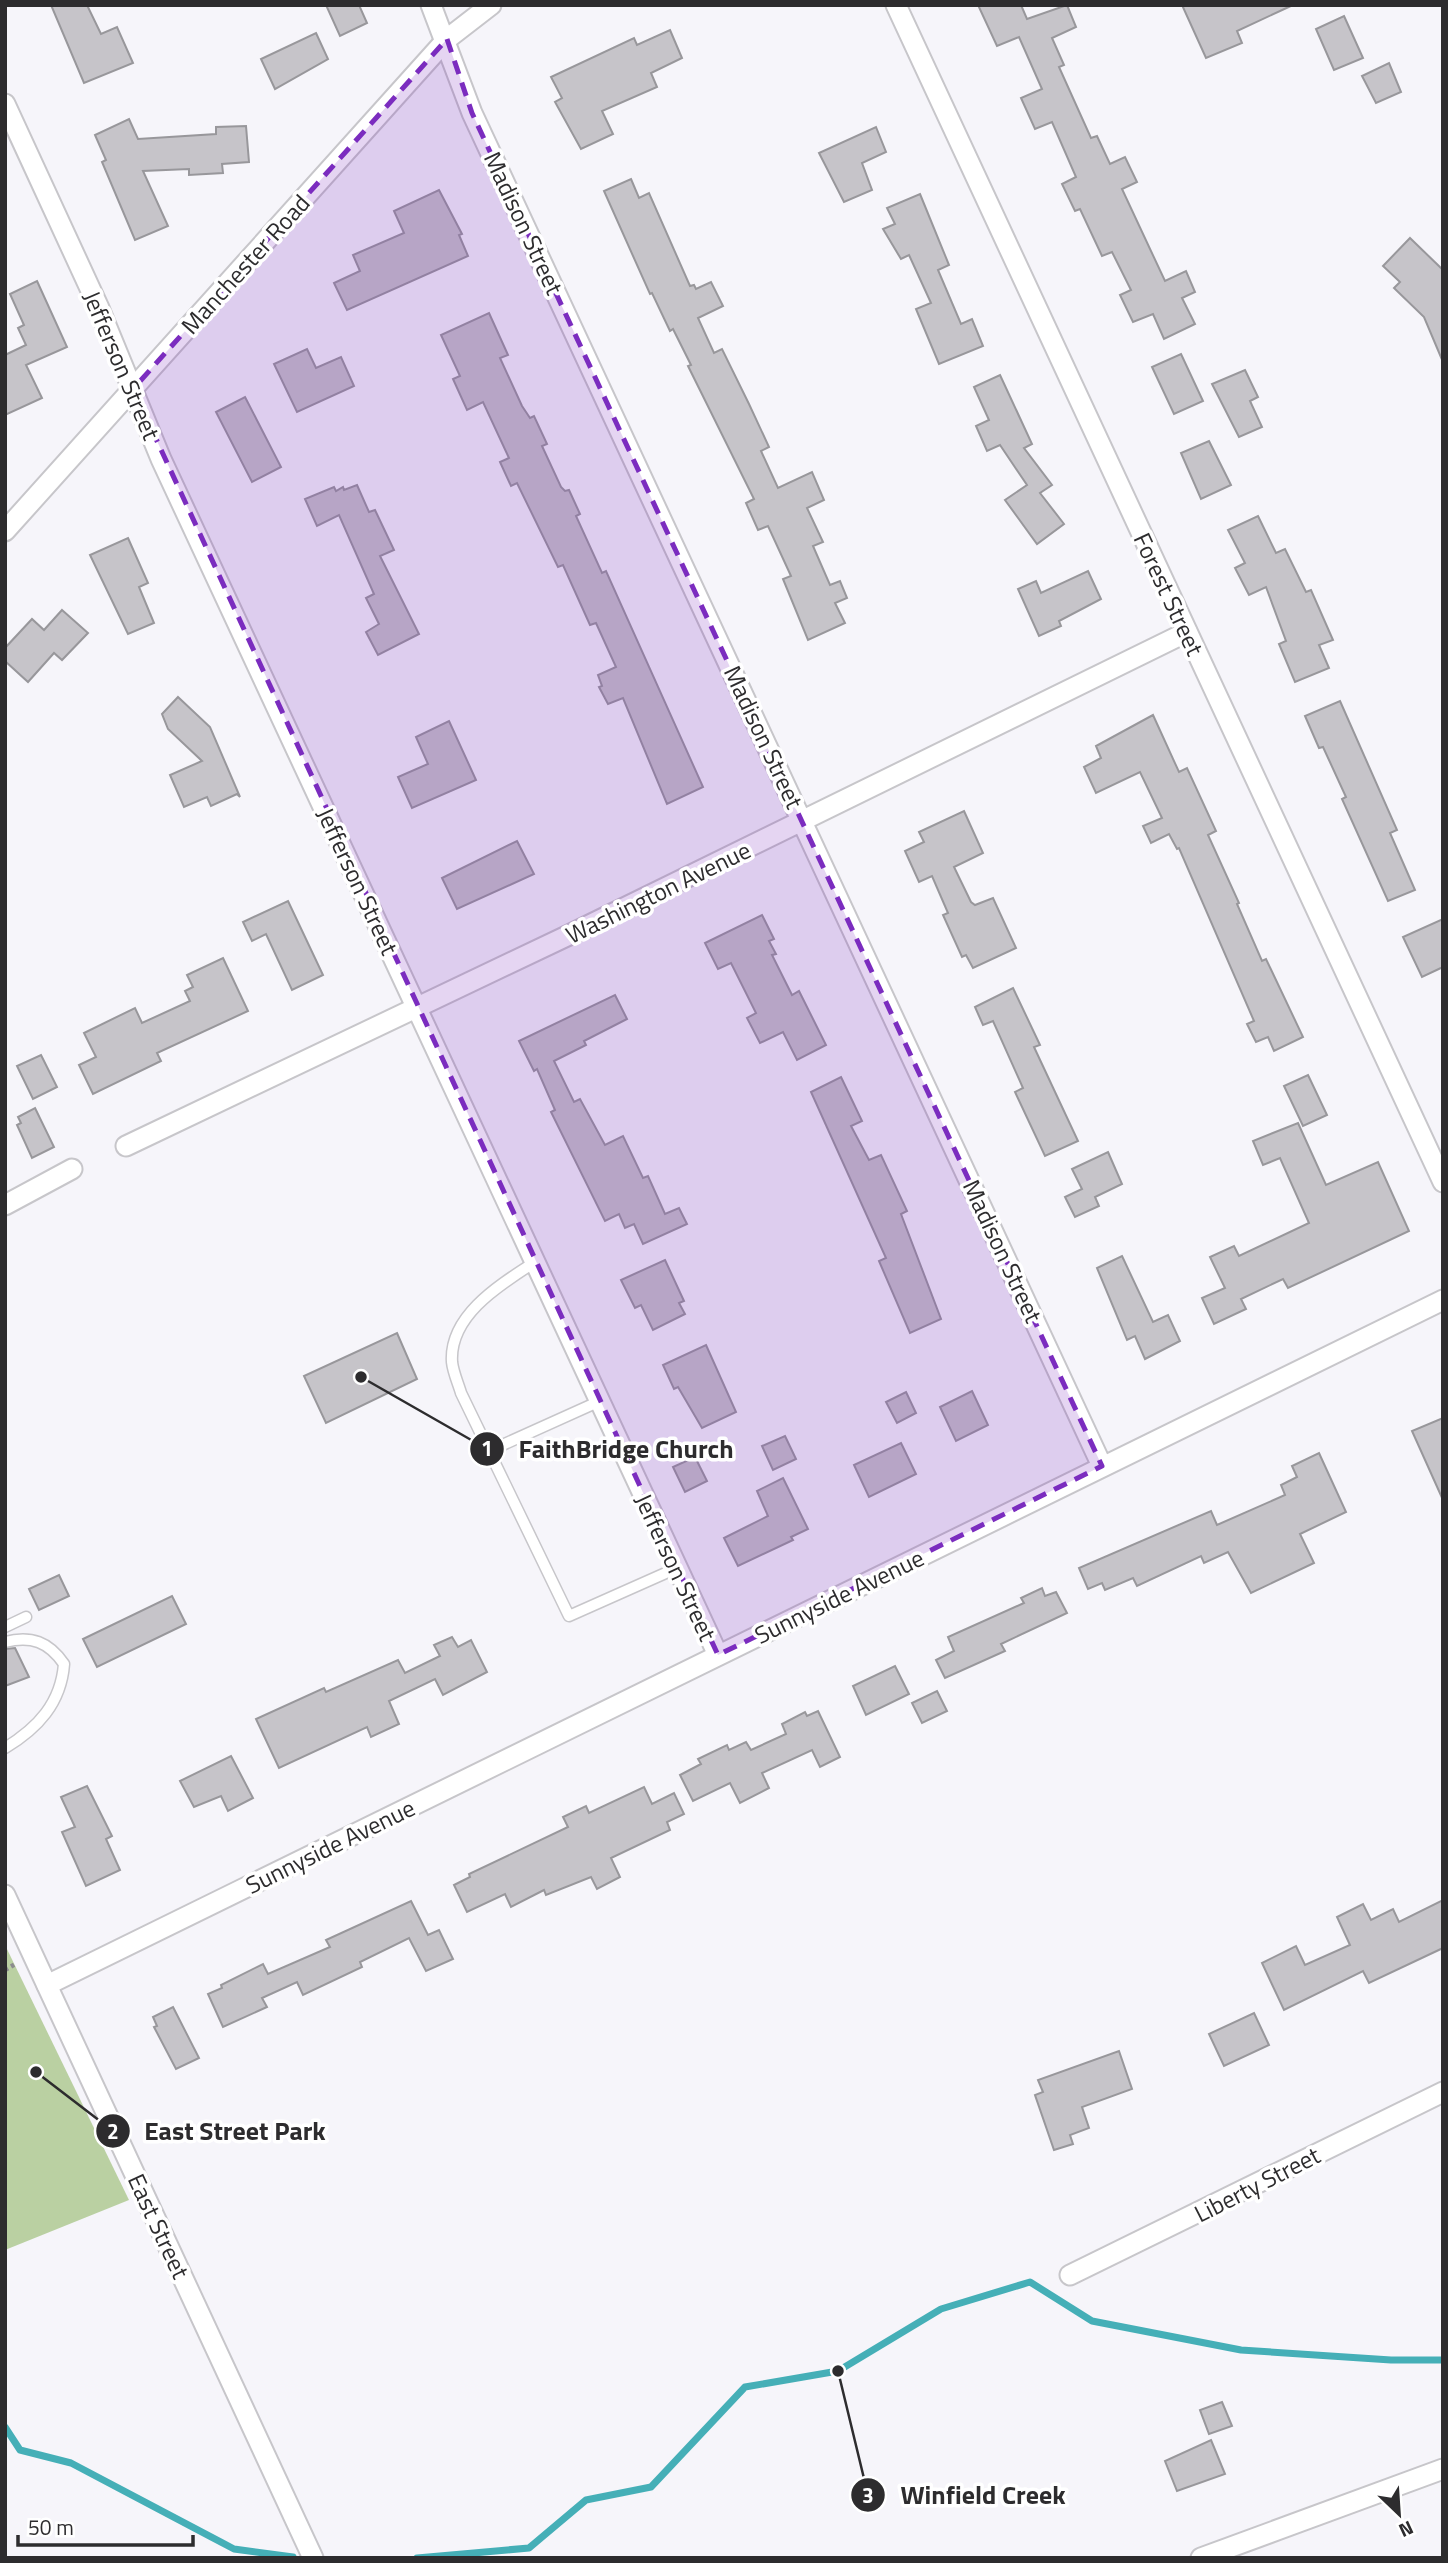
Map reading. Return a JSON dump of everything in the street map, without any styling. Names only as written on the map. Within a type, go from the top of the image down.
[{"type":"street","name":"Madison Street","points":[[431,5],[447,39],[472,113],[1102,1466]]},
{"type":"street","name":"Manchester Road","points":[[5,531],[447,39],[491,5]]},
{"type":"street","name":"Forest Street","points":[[895,5],[1443,1182]]},
{"type":"street","name":"Jefferson Street","points":[[5,104],[133,388],[161,459],[718,1655]]},
{"type":"street","name":"Washington Avenue","points":[[126,1146],[417,1009],[1187,632]]},
{"type":"street","points":[[5,1205],[72,1169]]},
{"type":"street","name":"Sunnyside Avenue","points":[[47,1985],[1443,1300]]},
{"type":"street","name":"East Street","points":[[5,1895],[313,2558]]},
{"type":"street","name":"Liberty Street","points":[[1070,2275],[1443,2092]]},
{"type":"street","points":[[1201,2558],[1443,2469]]},
{"type":"lane","points":[[535,1262],[494,1289],[459,1327],[452,1361],[461,1393],[569,1616],[677,1568]]},
{"type":"lane","points":[[489,1451],[600,1401]]},
{"type":"lane","points":[[5,1627],[26,1617]]},
{"type":"lane","points":[[5,1642],[30,1638],[47,1644],[64,1664],[62,1686],[42,1720],[5,1748]]},
{"type":"highlighted area","points":[[447,39],[472,113],[1102,1466],[718,1655],[133,389]]},
{"type":"green space","points":[[5,1945],[129,2200],[5,2250]]},
{"type":"building","points":[[51,5],[87,5],[101,34],[117,27],[133,63],[84,83]]},
{"type":"building","points":[[326,5],[359,5],[367,23],[340,36]]},
{"type":"building","points":[[978,5],[1021,5],[1027,19],[1067,5],[1076,27],[1052,38],[1064,65],[1059,67],[1091,138],[1097,136],[1110,164],[1125,157],[1137,182],[1122,189],[1165,281],[1186,271],[1195,292],[1182,298],[1195,324],[1164,339],[1153,314],[1133,322],[1120,295],[1131,290],[1112,252],[1102,256],[1080,209],[1075,211],[1062,184],[1076,177],[1052,122],[1035,129],[1021,98],[1042,89],[1019,37],[997,46]]},
{"type":"building","points":[[1182,5],[1293,5],[1237,31],[1242,43],[1206,58]]},
{"type":"building","points":[[1344,16],[1363,58],[1334,70],[1316,29]]},
{"type":"building","points":[[670,30],[682,58],[651,73],[657,87],[602,111],[613,134],[581,149],[555,102],[562,98],[551,77],[634,38],[637,45]]},
{"type":"building","points":[[316,33],[328,59],[275,89],[261,59]]},
{"type":"building","points":[[1389,63],[1401,92],[1376,103],[1362,76]]},
{"type":"building","points":[[129,119],[138,139],[216,134],[216,127],[246,126],[249,162],[222,164],[223,173],[189,175],[189,169],[143,171],[168,226],[135,240],[102,162],[106,160],[95,135]]},
{"type":"building","points":[[876,127],[886,152],[862,163],[872,190],[844,202],[819,153]]},
{"type":"building","points":[[631,179],[639,198],[649,193],[690,286],[694,285],[696,289],[711,282],[723,306],[698,318],[714,353],[722,349],[749,404],[769,447],[761,451],[778,488],[812,472],[824,500],[807,508],[823,542],[813,546],[830,585],[840,581],[847,598],[835,603],[845,623],[808,640],[783,579],[791,576],[768,526],[758,530],[746,503],[754,499],[688,366],[691,365],[673,329],[670,331],[652,293],[650,294],[604,191]]},
{"type":"building","points":[[439,190],[462,234],[459,235],[468,256],[347,310],[334,283],[360,271],[353,255],[404,233],[394,211]]},
{"type":"building","points":[[920,194],[949,265],[938,270],[961,324],[972,319],[983,346],[939,364],[916,309],[931,303],[909,255],[901,259],[883,229],[895,224],[887,208]]},
{"type":"building","points":[[1410,238],[1443,270],[1443,362],[1424,317],[1394,288],[1400,282],[1383,266]]},
{"type":"building","points":[[37,281],[67,347],[26,365],[42,398],[5,415],[5,355],[26,345],[18,328],[24,325],[10,294]]},
{"type":"building","points":[[489,313],[508,355],[500,358],[522,406],[530,418],[534,416],[547,444],[542,446],[561,487],[565,491],[569,490],[580,514],[576,516],[602,573],[606,571],[703,787],[667,804],[623,698],[608,704],[599,687],[602,686],[598,675],[616,667],[596,623],[590,625],[563,565],[558,567],[517,483],[511,486],[500,462],[509,458],[483,402],[467,410],[453,379],[460,376],[441,335]]},
{"type":"building","points":[[307,349],[316,368],[341,357],[354,386],[297,412],[274,364]]},
{"type":"building","points":[[1181,354],[1203,401],[1174,414],[1152,367]]},
{"type":"building","points":[[1245,370],[1258,397],[1250,401],[1262,427],[1239,437],[1212,384]]},
{"type":"building","points":[[1000,375],[1032,444],[1024,448],[1052,485],[1040,493],[1064,524],[1037,544],[1005,500],[1027,485],[1000,445],[987,451],[976,426],[989,420],[974,387]]},
{"type":"building","points":[[245,397],[281,467],[252,482],[216,412]]},
{"type":"building","points":[[1209,441],[1231,485],[1201,499],[1181,453]]},
{"type":"building","points":[[357,485],[369,512],[375,510],[394,550],[380,556],[419,634],[378,655],[366,632],[379,624],[366,598],[374,594],[339,515],[317,526],[305,499],[334,487],[336,491]]},
{"type":"building","points":[[1258,516],[1276,553],[1285,549],[1306,592],[1311,590],[1333,640],[1319,645],[1329,668],[1295,682],[1279,644],[1286,641],[1266,587],[1249,595],[1235,568],[1245,563],[1228,530]]},
{"type":"building","points":[[128,538],[148,583],[139,587],[154,623],[128,634],[90,555]]},
{"type":"building","points":[[1088,571],[1101,599],[1059,621],[1061,626],[1039,636],[1018,589],[1036,581],[1041,593]]},
{"type":"building","points":[[62,610],[88,633],[62,660],[54,653],[28,682],[5,661],[5,648],[32,619],[44,630]]},
{"type":"building","points":[[178,697],[210,727],[240,797],[237,794],[211,806],[207,797],[184,807],[170,775],[202,761],[168,729],[162,714]]},
{"type":"building","points":[[1340,701],[1397,830],[1390,833],[1415,890],[1388,901],[1342,799],[1346,797],[1305,716]]},
{"type":"building","points":[[1153,715],[1179,772],[1187,768],[1216,831],[1208,835],[1239,903],[1237,904],[1262,961],[1266,959],[1303,1037],[1274,1051],[1268,1037],[1256,1042],[1247,1024],[1254,1021],[1179,848],[1177,849],[1169,834],[1151,843],[1143,826],[1162,818],[1140,772],[1096,793],[1084,767],[1101,758],[1096,746]]},
{"type":"building","points":[[449,721],[476,780],[412,808],[398,777],[428,764],[416,737]]},
{"type":"building","points":[[964,811],[983,853],[954,867],[971,902],[975,905],[993,898],[1016,948],[973,968],[966,955],[962,957],[943,915],[948,913],[932,876],[919,882],[905,851],[924,842],[919,832]]},
{"type":"building","points":[[517,841],[534,874],[457,909],[442,878]]},
{"type":"building","points":[[288,901],[323,975],[292,990],[266,934],[252,941],[243,922]]},
{"type":"building","points":[[762,915],[774,939],[769,941],[776,954],[772,955],[792,995],[799,991],[826,1045],[797,1060],[783,1032],[760,1043],[747,1018],[756,1013],[731,963],[718,969],[705,943]]},
{"type":"building","points":[[1443,919],[1443,967],[1422,977],[1403,937]]},
{"type":"building","points":[[223,958],[248,1011],[157,1053],[161,1061],[93,1094],[79,1065],[96,1057],[84,1033],[135,1008],[142,1023],[190,1001],[185,991],[193,987],[187,975]]},
{"type":"building","points":[[1013,988],[1040,1045],[1034,1047],[1078,1141],[1045,1156],[1015,1092],[1023,1088],[993,1021],[983,1025],[975,1007]]},
{"type":"building","points":[[615,995],[627,1019],[584,1041],[586,1045],[554,1061],[574,1102],[580,1099],[605,1145],[623,1136],[643,1178],[648,1176],[665,1214],[679,1208],[687,1224],[643,1244],[634,1224],[625,1228],[619,1214],[605,1221],[551,1112],[555,1110],[537,1069],[534,1071],[519,1041]]},
{"type":"building","points":[[41,1055],[57,1087],[33,1099],[17,1066]]},
{"type":"building","points":[[1308,1075],[1327,1115],[1303,1126],[1284,1086]]},
{"type":"building","points":[[841,1077],[862,1121],[851,1126],[869,1160],[881,1155],[907,1211],[901,1214],[941,1319],[910,1333],[879,1261],[886,1258],[811,1092]]},
{"type":"building","points":[[35,1108],[54,1147],[32,1158],[17,1125],[21,1123],[18,1117]]},
{"type":"building","points":[[1298,1123],[1326,1185],[1378,1162],[1409,1231],[1288,1288],[1283,1279],[1241,1299],[1246,1309],[1214,1324],[1202,1298],[1225,1288],[1210,1257],[1234,1246],[1239,1256],[1309,1223],[1280,1158],[1263,1165],[1253,1141]]},
{"type":"building","points":[[1108,1152],[1122,1184],[1095,1197],[1099,1206],[1075,1217],[1065,1197],[1082,1189],[1072,1169]]},
{"type":"building","points":[[1122,1256],[1153,1322],[1168,1315],[1180,1341],[1145,1359],[1135,1336],[1127,1340],[1097,1268]]},
{"type":"building","points":[[665,1260],[684,1301],[679,1303],[685,1314],[653,1330],[641,1305],[635,1308],[621,1280]]},
{"type":"building","points":[[397,1333],[417,1379],[326,1423],[304,1376]]},
{"type":"building","points":[[706,1345],[736,1412],[702,1428],[678,1387],[674,1389],[663,1365]]},
{"type":"building","points":[[972,1391],[988,1425],[956,1441],[940,1407]]},
{"type":"building","points":[[906,1392],[916,1413],[897,1423],[886,1402]]},
{"type":"building","points":[[1443,1418],[1443,1500],[1412,1431]]},
{"type":"building","points":[[785,1436],[796,1459],[773,1470],[762,1446]]},
{"type":"building","points":[[901,1443],[916,1474],[869,1497],[854,1465]]},
{"type":"building","points":[[1319,1453],[1346,1512],[1300,1534],[1314,1563],[1251,1593],[1228,1552],[1204,1563],[1201,1556],[1137,1586],[1133,1578],[1105,1590],[1102,1583],[1088,1589],[1079,1568],[1211,1511],[1217,1525],[1285,1495],[1281,1485],[1297,1477],[1292,1466]]},
{"type":"building","points":[[695,1457],[707,1481],[685,1492],[673,1467]]},
{"type":"building","points":[[783,1478],[808,1529],[791,1537],[793,1540],[738,1566],[724,1538],[768,1516],[757,1491]]},
{"type":"building","points":[[59,1575],[69,1596],[39,1610],[29,1589]]},
{"type":"building","points":[[1042,1588],[1045,1596],[1056,1592],[1067,1613],[1001,1644],[1005,1651],[945,1678],[936,1660],[954,1651],[948,1637],[1024,1603],[1021,1598]]},
{"type":"building","points":[[172,1596],[186,1624],[97,1667],[83,1639]]},
{"type":"building","points":[[452,1637],[458,1647],[471,1640],[487,1672],[443,1695],[435,1679],[389,1701],[399,1724],[371,1737],[367,1727],[279,1768],[256,1719],[324,1688],[326,1692],[398,1660],[405,1673],[440,1656],[434,1645]]},
{"type":"building","points":[[15,1648],[29,1677],[5,1686],[5,1649]]},
{"type":"building","points":[[895,1666],[909,1694],[866,1715],[853,1686]]},
{"type":"building","points":[[937,1691],[947,1711],[922,1723],[912,1703]]},
{"type":"building","points":[[818,1711],[840,1757],[820,1767],[812,1750],[762,1773],[769,1788],[740,1803],[730,1783],[693,1801],[680,1775],[701,1764],[698,1759],[727,1745],[729,1750],[746,1742],[751,1750],[786,1734],[782,1724],[805,1712],[807,1716]]},
{"type":"building","points":[[231,1756],[253,1798],[228,1811],[221,1796],[194,1807],[180,1781]]},
{"type":"building","points":[[87,1786],[112,1836],[106,1839],[120,1870],[86,1886],[62,1832],[75,1827],[61,1797]]},
{"type":"building","points":[[644,1787],[652,1804],[674,1793],[684,1814],[667,1822],[670,1830],[611,1858],[620,1877],[597,1889],[591,1877],[546,1895],[544,1890],[511,1907],[505,1894],[467,1912],[454,1885],[470,1877],[469,1874],[568,1827],[563,1817],[586,1806],[589,1813]]},
{"type":"building","points":[[1443,1900],[1443,1948],[1369,1983],[1363,1971],[1284,2010],[1262,1963],[1296,1946],[1305,1965],[1350,1945],[1337,1917],[1363,1904],[1371,1920],[1393,1909],[1399,1922]]},
{"type":"building","points":[[411,1901],[428,1935],[439,1930],[453,1959],[426,1971],[409,1938],[360,1962],[362,1967],[303,1995],[297,1982],[262,1998],[267,2007],[223,2027],[208,1994],[222,1988],[221,1985],[263,1964],[268,1974],[330,1947],[326,1940]]},
{"type":"building","points":[[173,2007],[199,2058],[176,2069],[154,2027],[157,2026],[153,2017]]},
{"type":"building","points":[[1254,2013],[1269,2045],[1224,2066],[1209,2034]]},
{"type":"building","points":[[1119,2051],[1132,2089],[1082,2107],[1089,2128],[1070,2135],[1073,2144],[1054,2150],[1035,2095],[1043,2092],[1038,2080]]},
{"type":"building","points":[[1222,2402],[1232,2426],[1209,2434],[1200,2410]]},
{"type":"building","points":[[1211,2440],[1225,2474],[1177,2491],[1165,2461]]},
{"type":"waterway","points":[[417,2558],[529,2548],[586,2500],[651,2487],[745,2387],[838,2371],[941,2309],[1030,2282],[1092,2321],[1241,2350],[1391,2360],[1443,2360]]},
{"type":"waterway","points":[[5,2427],[20,2450],[71,2463],[234,2549],[293,2557]]},
{"type":"place","name":"FaithBridge Church","points":[[361,1377]]},
{"type":"place","name":"East Street Park","points":[[36,2072]]},
{"type":"place","name":"Winfield Creek","points":[[838,2371]]}]
